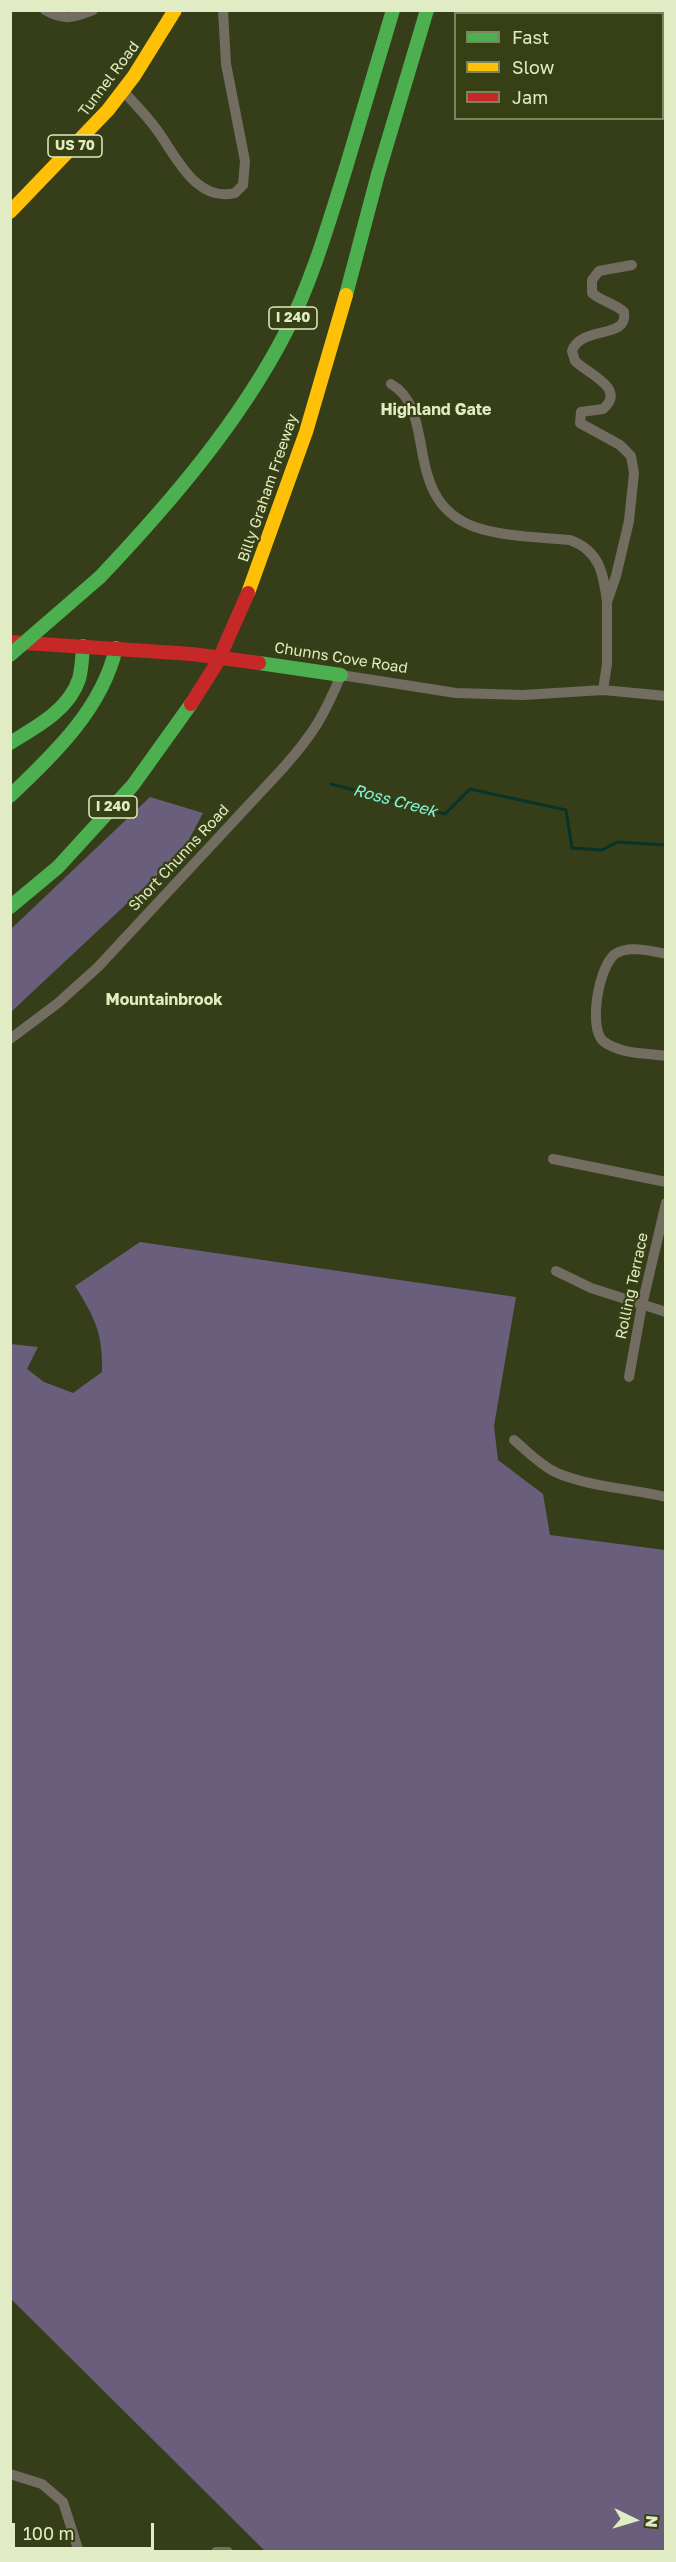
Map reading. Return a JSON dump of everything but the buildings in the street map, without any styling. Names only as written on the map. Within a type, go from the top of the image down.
[{"type":"main road","name":"Tunnel Road","points":[[10,212],[92,129],[123,91],[175,10]]},
{"type":"main road","name":"I 240","points":[[10,655],[100,577],[149,525],[224,432],[263,374],[287,330],[324,240],[393,10]]},
{"type":"main road","name":"Billy Graham Freeway","points":[[14,902],[58,867],[133,784],[191,704],[217,663],[248,593],[306,432],[331,351],[378,174],[427,10]]},
{"type":"main road","name":"Chunns Cove Road","points":[[10,642],[116,648],[247,661],[341,675]]},
{"type":"main road","points":[[10,743],[51,714],[71,694],[79,677],[83,646]]},
{"type":"main road","points":[[10,796],[43,765],[93,702],[113,667],[116,648]]},
{"type":"street","points":[[45,10],[59,18],[78,16],[93,10]]},
{"type":"street","points":[[123,91],[143,111],[192,179],[210,192],[219,195],[236,194],[243,185],[245,161],[226,64],[223,10]]},
{"type":"street","points":[[608,602],[629,520],[634,473],[631,456],[620,445],[580,423],[582,412],[603,409],[611,400],[611,395],[604,382],[575,362],[572,356],[574,347],[581,339],[618,328],[625,318],[622,309],[592,293],[592,280],[599,271],[632,265]]},
{"type":"street","points":[[391,384],[404,397],[413,411],[425,473],[434,494],[445,506],[474,526],[496,532],[570,540],[581,544],[598,561],[608,602],[607,664],[603,690]]},
{"type":"street","name":"Chunns Cove Road","points":[[341,675],[456,693],[523,694],[603,690],[666,696]]},
{"type":"street","name":"Short Chunns Road","points":[[10,1039],[58,1003],[98,967],[268,785],[312,735],[326,711],[341,675]]},
{"type":"street","points":[[666,954],[638,950],[616,954],[607,965],[600,986],[596,1025],[601,1039],[615,1048],[666,1056]]},
{"type":"street","points":[[553,1159],[666,1182]]},
{"type":"street","name":"Rolling Terrace","points":[[629,1377],[642,1305],[666,1203]]},
{"type":"street","points":[[555,1271],[591,1288],[666,1312]]},
{"type":"street","points":[[514,1440],[538,1462],[574,1479],[666,1497]]},
{"type":"street","points":[[11,2476],[27,2478],[42,2484],[63,2502],[79,2552]]},
{"type":"street","points":[[216,2552],[228,2552]]},
{"type":"shaded area","points":[[150,797],[203,813],[183,851],[11,1012],[11,929]]},
{"type":"shaded area","points":[[140,1242],[516,1297],[494,1426],[498,1460],[543,1494],[550,1535],[665,1550],[665,2551],[265,2551],[11,2299],[11,1344],[38,1347],[27,1369],[44,1382],[73,1393],[102,1372],[101,1347],[96,1326],[75,1286]]},
{"type":"waterway","name":"Ross Creek","points":[[331,784],[445,814],[470,789],[566,810],[572,848],[602,850],[617,842],[666,845]]},
{"type":"traffic: fast","points":[[100,577],[202,461],[247,398],[286,332],[304,293],[326,232],[393,10]]},
{"type":"traffic: fast","points":[[346,295],[378,174],[427,10]]},
{"type":"traffic: fast","points":[[10,655],[100,577]]},
{"type":"traffic: fast","points":[[10,743],[51,717],[68,700],[79,679],[83,646]]},
{"type":"traffic: fast","points":[[10,796],[59,747],[88,711],[100,691],[116,648]]},
{"type":"traffic: fast","points":[[259,663],[341,675]]},
{"type":"traffic: fast","points":[[10,907],[58,867],[133,785],[191,704]]},
{"type":"traffic: slow","points":[[10,212],[108,110],[134,76],[175,10]]},
{"type":"traffic: slow","points":[[248,593],[306,432],[346,295]]},
{"type":"traffic: jam","points":[[191,704],[217,663],[248,593]]},
{"type":"traffic: jam","points":[[10,642],[192,654],[259,663]]},
{"type":"district","name":"Highland Gate","points":[[436,410]]},
{"type":"district","name":"Mountainbrook","points":[[164,1000]]}]
